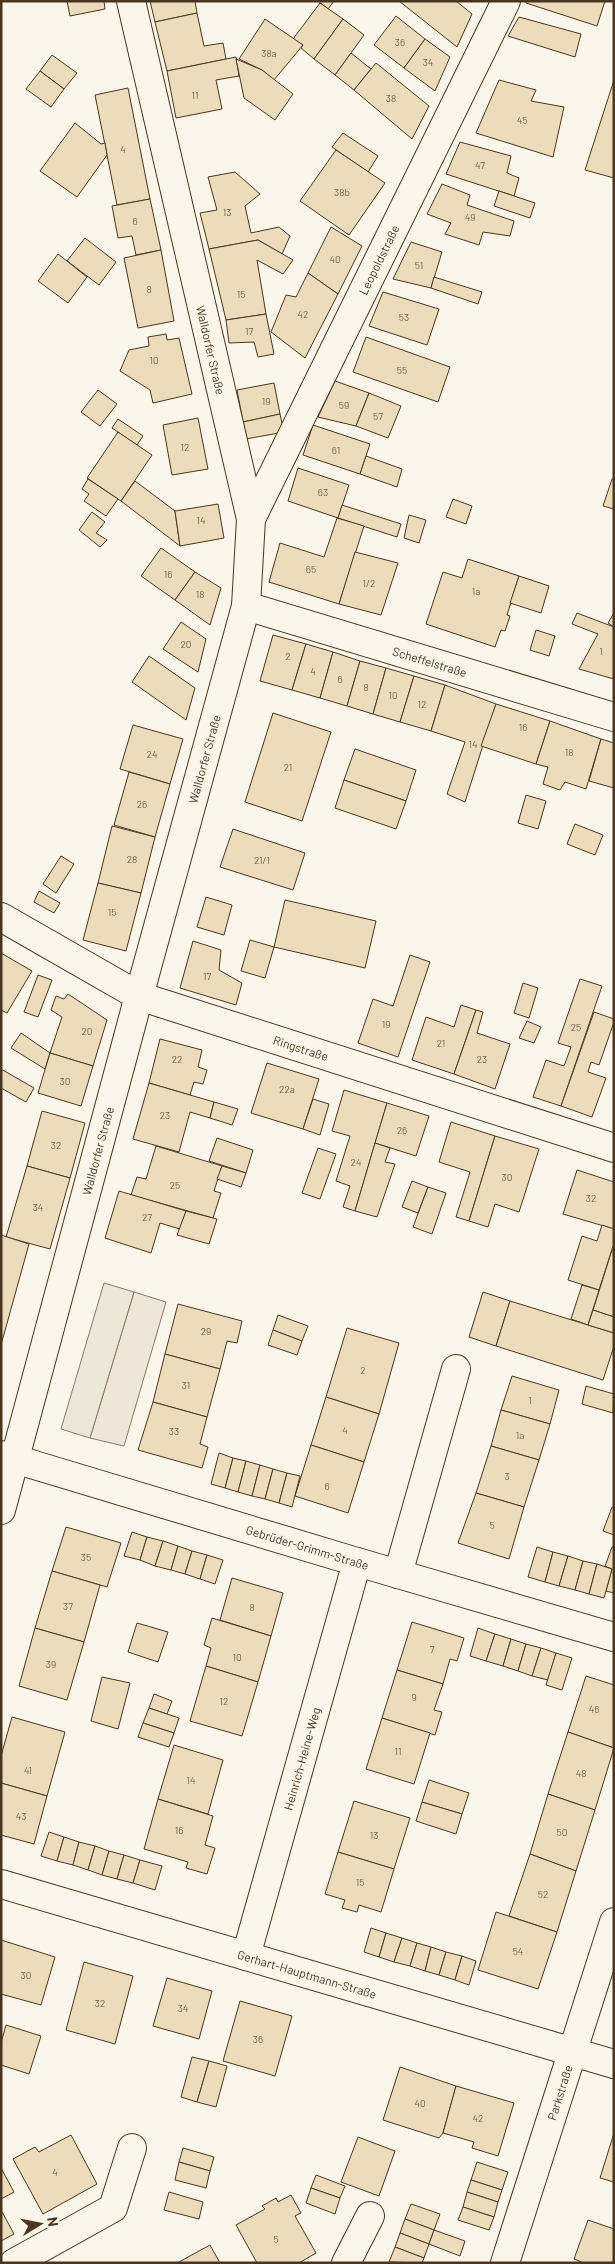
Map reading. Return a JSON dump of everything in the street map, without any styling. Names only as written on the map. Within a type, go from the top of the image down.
[{"type":"street","name":"Walldorfer Straße","points":[[1,1510],[8,1457],[139,996],[246,606],[251,519],[131,1]]},
{"type":"street","name":"Leopoldstraße","points":[[251,519],[506,1]]},
{"type":"street","name":"Scheffelstraße","points":[[246,606],[614,718]]},
{"type":"street","name":"Ringstraße","points":[[1,917],[139,996],[614,1148]]},
{"type":"street","points":[[398,1574],[456,1369]]},
{"type":"street","name":"Gebrüder-Grimm-Straße","points":[[8,1457],[614,1637]]},
{"type":"street","name":"Heinrich-Heine-Weg","points":[[246,1956],[357,1562]]},
{"type":"street","name":"Gerhart-Hauptmann-Straße","points":[[1,1884],[614,2064]]},
{"type":"street","name":"Parkstraße","points":[[505,2263],[614,1922]]},
{"type":"street","points":[[14,2263],[113,2208],[132,2148]]},
{"type":"street","points":[[346,2263],[370,2216]]},
{"type":"shaded area","points":[[104,1283],[134,1292],[90,1438],[61,1429]]},
{"type":"shaded area","points":[[134,1292],[166,1302],[124,1446],[90,1438]]},
{"type":"building","points":[[67,1],[104,1],[105,9],[70,16]]},
{"type":"building","points":[[150,1],[195,1],[197,13],[155,22]]},
{"type":"building","points":[[318,1],[334,1],[328,9]]},
{"type":"building","points":[[399,1],[456,1],[472,14],[457,47]]},
{"type":"building","points":[[526,1],[605,1],[597,26],[526,3]]},
{"type":"building","points":[[320,3],[343,19],[314,59],[301,48],[303,45],[293,39]]},
{"type":"building","points":[[197,13],[204,46],[223,43],[226,59],[167,71],[155,22]]},
{"type":"building","points":[[396,16],[425,39],[404,68],[374,45]]},
{"type":"building","points":[[519,17],[581,34],[575,57],[508,36]]},
{"type":"building","points":[[265,19],[303,45],[274,80],[262,70],[239,59]]},
{"type":"building","points":[[343,19],[364,35],[335,75],[314,59]]},
{"type":"building","points":[[425,39],[450,57],[435,91],[404,68]]},
{"type":"building","points":[[351,53],[371,69],[354,90],[335,75]]},
{"type":"building","points":[[52,55],[77,73],[64,89],[40,71]]},
{"type":"building","points":[[236,57],[239,76],[216,80],[222,109],[176,118],[167,71]]},
{"type":"building","points":[[236,59],[262,70],[293,94],[275,120],[244,98]]},
{"type":"building","points":[[376,63],[429,106],[412,139],[354,90]]},
{"type":"building","points":[[40,71],[64,89],[51,107],[26,89]]},
{"type":"building","points":[[499,80],[536,90],[531,101],[564,107],[553,157],[476,133]]},
{"type":"building","points":[[614,80],[614,178],[585,170]]},
{"type":"building","points":[[128,88],[150,199],[117,205],[95,95]]},
{"type":"building","points":[[75,123],[101,144],[105,143],[107,155],[77,197],[40,171]]},
{"type":"building","points":[[343,133],[378,156],[368,172],[332,147]]},
{"type":"building","points":[[460,142],[511,156],[507,173],[519,178],[514,196],[446,174]]},
{"type":"building","points":[[336,150],[385,183],[349,235],[300,201]]},
{"type":"building","points":[[235,172],[260,194],[245,206],[251,233],[279,227],[290,236],[282,254],[258,240],[209,249],[200,213],[217,210],[208,177]]},
{"type":"building","points":[[442,184],[470,195],[467,205],[514,221],[510,236],[483,232],[479,245],[445,234],[451,223],[427,214]]},
{"type":"building","points":[[499,191],[535,203],[530,218],[494,206]]},
{"type":"building","points":[[150,199],[161,250],[136,255],[132,236],[118,238],[112,206]]},
{"type":"building","points":[[331,227],[362,246],[338,294],[308,273]]},
{"type":"building","points":[[85,238],[116,262],[99,285],[67,261]]},
{"type":"building","points":[[258,240],[293,260],[283,274],[257,260],[266,314],[226,320],[209,249]]},
{"type":"building","points":[[411,242],[442,252],[431,288],[393,279]]},
{"type":"building","points":[[161,250],[174,321],[138,328],[124,258]]},
{"type":"building","points":[[58,254],[87,277],[68,303],[38,281]]},
{"type":"building","points":[[308,273],[338,294],[305,358],[271,332],[286,295],[296,297]]},
{"type":"building","points":[[434,277],[482,292],[478,304],[431,288]]},
{"type":"building","points":[[383,292],[439,309],[427,345],[369,326]]},
{"type":"building","points":[[266,314],[274,354],[258,357],[254,342],[229,343],[226,320]]},
{"type":"building","points":[[166,334],[167,340],[179,338],[192,394],[153,403],[150,390],[120,371],[129,350],[149,346],[148,337]]},
{"type":"building","points":[[366,337],[450,367],[438,402],[353,372]]},
{"type":"building","points":[[335,381],[369,393],[356,426],[318,417]]},
{"type":"building","points":[[274,383],[280,414],[243,422],[237,390]]},
{"type":"building","points":[[98,390],[117,404],[100,426],[81,412]]},
{"type":"building","points":[[369,393],[401,406],[388,438],[356,426]]},
{"type":"building","points":[[280,414],[284,432],[246,439],[243,422]]},
{"type":"building","points":[[198,418],[208,469],[172,475],[163,425]]},
{"type":"building","points":[[118,419],[143,436],[137,445],[112,428]]},
{"type":"building","points":[[313,425],[370,444],[360,474],[303,455]]},
{"type":"building","points":[[118,432],[152,455],[121,501],[87,478]]},
{"type":"building","points":[[366,456],[402,469],[397,487],[360,474]]},
{"type":"building","points":[[298,468],[349,485],[338,518],[288,501]]},
{"type":"building","points":[[88,479],[118,499],[106,516],[84,501],[89,494],[82,489]]},
{"type":"building","points":[[612,479],[614,479],[614,509],[603,506]]},
{"type":"building","points":[[135,481],[175,511],[180,546],[121,501]]},
{"type":"building","points":[[453,499],[472,506],[466,524],[446,517]]},
{"type":"building","points":[[218,504],[224,538],[180,546],[175,511]]},
{"type":"building","points":[[342,505],[401,524],[397,537],[338,518]]},
{"type":"building","points":[[92,512],[105,522],[96,533],[107,540],[100,547],[79,530]]},
{"type":"building","points":[[409,515],[426,520],[419,543],[404,538]]},
{"type":"building","points":[[337,518],[364,526],[339,604],[269,582],[280,543],[324,557]]},
{"type":"building","points":[[161,548],[195,572],[175,600],[141,576]]},
{"type":"building","points":[[355,552],[398,563],[381,615],[339,604]]},
{"type":"building","points":[[468,559],[519,576],[507,615],[510,616],[505,631],[501,630],[495,647],[426,624],[443,572],[462,578]]},
{"type":"building","points":[[195,572],[221,588],[210,625],[175,600]]},
{"type":"building","points":[[519,576],[549,586],[541,613],[510,603]]},
{"type":"building","points":[[577,613],[614,627],[614,679],[579,669],[598,634],[572,624]]},
{"type":"building","points":[[614,613],[614,627],[608,623]]},
{"type":"building","points":[[181,622],[206,639],[198,672],[163,649]]},
{"type":"building","points":[[536,630],[555,636],[549,656],[530,650]]},
{"type":"building","points":[[273,635],[306,644],[292,690],[260,681]]},
{"type":"building","points":[[306,644],[333,652],[320,698],[292,690]]},
{"type":"building","points":[[333,652],[360,661],[347,706],[320,698]]},
{"type":"building","points":[[149,656],[195,688],[186,720],[132,682]]},
{"type":"building","points":[[360,661],[386,668],[373,714],[347,706]]},
{"type":"building","points":[[386,668],[414,676],[400,722],[373,714]]},
{"type":"building","points":[[414,676],[445,685],[431,731],[400,722]]},
{"type":"building","points":[[445,685],[496,704],[465,802],[447,794],[465,742],[431,731]]},
{"type":"building","points":[[496,704],[550,721],[536,764],[481,746]]},
{"type":"building","points":[[273,713],[331,732],[302,821],[245,802]]},
{"type":"building","points":[[550,721],[601,739],[586,789],[565,782],[560,790],[543,784],[548,767],[536,764]]},
{"type":"building","points":[[133,725],[183,739],[170,784],[120,769]]},
{"type":"building","points":[[601,739],[614,743],[614,788],[589,781]]},
{"type":"building","points":[[355,749],[416,770],[406,801],[344,780]]},
{"type":"building","points":[[129,772],[170,784],[155,837],[114,825]]},
{"type":"building","points":[[344,780],[406,801],[396,829],[335,808]]},
{"type":"building","points":[[526,795],[546,801],[538,829],[518,823]]},
{"type":"building","points":[[575,824],[603,835],[595,855],[567,844]]},
{"type":"building","points":[[112,826],[155,837],[141,893],[98,883]]},
{"type":"building","points":[[233,829],[305,853],[293,890],[220,867]]},
{"type":"building","points":[[61,856],[74,864],[56,893],[43,884]]},
{"type":"building","points":[[98,883],[141,893],[126,951],[83,940]]},
{"type":"building","points":[[39,891],[60,903],[54,913],[34,902]]},
{"type":"building","points":[[206,897],[232,905],[224,935],[197,927]]},
{"type":"building","points":[[285,900],[376,921],[365,968],[274,947]]},
{"type":"building","points":[[250,940],[274,947],[265,978],[241,971]]},
{"type":"building","points":[[193,941],[221,950],[219,970],[242,983],[236,1005],[180,988]]},
{"type":"building","points":[[1,953],[32,971],[7,1013],[1,1010]]},
{"type":"building","points":[[410,955],[430,962],[398,1057],[358,1043],[373,999],[393,1006]]},
{"type":"building","points":[[38,975],[52,980],[38,1017],[24,1012]]},
{"type":"building","points":[[580,979],[602,986],[561,1106],[533,1097],[546,1060],[564,1066],[571,1047],[558,1043]]},
{"type":"building","points":[[523,983],[538,988],[529,1018],[514,1013]]},
{"type":"building","points":[[68,994],[107,1020],[93,1066],[50,1053],[62,1017],[51,1010],[56,996],[64,999]]},
{"type":"building","points":[[461,1005],[476,1010],[454,1074],[412,1060],[426,1017],[454,1027]]},
{"type":"building","points":[[476,1010],[483,1012],[477,1033],[510,1044],[495,1089],[454,1074]]},
{"type":"building","points":[[594,1012],[614,1019],[614,1022],[599,1065],[591,1062],[588,1072],[606,1078],[592,1117],[561,1106]]},
{"type":"building","points":[[527,1021],[541,1027],[534,1043],[519,1038]]},
{"type":"building","points":[[21,1033],[50,1053],[45,1069],[11,1048]]},
{"type":"building","points":[[160,1039],[202,1050],[198,1067],[207,1070],[203,1084],[194,1082],[190,1095],[149,1083]]},
{"type":"building","points":[[50,1053],[93,1066],[81,1106],[38,1093]]},
{"type":"building","points":[[267,1063],[319,1079],[303,1129],[251,1113]]},
{"type":"building","points":[[1,1069],[34,1088],[26,1102],[1,1088]]},
{"type":"building","points":[[149,1083],[214,1102],[210,1118],[190,1112],[179,1152],[133,1139]]},
{"type":"building","points":[[344,1090],[387,1103],[355,1211],[343,1207],[350,1186],[336,1181],[350,1136],[332,1131]]},
{"type":"building","points":[[313,1099],[329,1104],[320,1135],[303,1129]]},
{"type":"building","points":[[214,1102],[238,1109],[232,1125],[210,1118]]},
{"type":"building","points":[[387,1103],[429,1116],[416,1156],[375,1143]]},
{"type":"building","points":[[42,1111],[85,1123],[70,1178],[27,1166]]},
{"type":"building","points":[[451,1122],[495,1136],[469,1221],[456,1217],[470,1172],[439,1162]]},
{"type":"building","points":[[495,1136],[539,1149],[519,1212],[495,1204],[488,1227],[469,1221]]},
{"type":"building","points":[[217,1138],[253,1150],[246,1173],[209,1161]]},
{"type":"building","points":[[375,1143],[390,1148],[385,1162],[395,1164],[377,1217],[355,1211]]},
{"type":"building","points":[[156,1146],[222,1166],[214,1191],[221,1193],[213,1218],[131,1195],[137,1177],[146,1179]]},
{"type":"building","points":[[318,1148],[336,1154],[320,1199],[302,1193]]},
{"type":"building","points":[[27,1166],[70,1178],[50,1249],[6,1237]]},
{"type":"building","points":[[222,1166],[246,1173],[241,1187],[217,1179]]},
{"type":"building","points":[[577,1170],[614,1182],[614,1229],[563,1214]]},
{"type":"building","points":[[412,1181],[428,1187],[418,1213],[402,1207]]},
{"type":"building","points":[[428,1187],[446,1193],[432,1234],[413,1227]]},
{"type":"building","points":[[119,1191],[186,1211],[180,1229],[160,1223],[151,1253],[105,1238]]},
{"type":"building","points":[[186,1211],[217,1219],[209,1244],[177,1235]]},
{"type":"building","points":[[602,1225],[614,1229],[614,1243],[599,1290],[568,1280],[582,1236],[597,1241]]},
{"type":"building","points":[[1,1235],[29,1244],[1,1345]]},
{"type":"building","points":[[612,1250],[614,1250],[614,1317],[593,1310]]},
{"type":"building","points":[[582,1285],[599,1290],[588,1325],[571,1319]]},
{"type":"building","points":[[483,1292],[510,1301],[496,1346],[469,1337]]},
{"type":"building","points":[[510,1301],[614,1333],[614,1346],[603,1380],[496,1346]]},
{"type":"building","points":[[178,1304],[242,1321],[237,1343],[227,1341],[220,1369],[165,1354]]},
{"type":"building","points":[[593,1310],[614,1317],[614,1333],[588,1325]]},
{"type":"building","points":[[278,1315],[308,1326],[302,1341],[273,1330]]},
{"type":"building","points":[[347,1328],[399,1343],[379,1414],[326,1397]]},
{"type":"building","points":[[273,1330],[302,1341],[297,1355],[268,1345]]},
{"type":"building","points":[[165,1354],[220,1369],[207,1417],[153,1402]]},
{"type":"building","points":[[512,1376],[559,1390],[550,1424],[501,1410]]},
{"type":"building","points":[[586,1386],[614,1394],[613,1413],[582,1404]]},
{"type":"building","points":[[326,1397],[379,1414],[364,1462],[311,1445]]},
{"type":"building","points":[[153,1402],[207,1417],[200,1444],[208,1447],[202,1468],[138,1450]]},
{"type":"building","points":[[501,1410],[550,1424],[539,1460],[491,1446]]},
{"type":"building","points":[[311,1445],[364,1462],[348,1513],[295,1496]]},
{"type":"building","points":[[491,1446],[539,1460],[524,1507],[476,1493]]},
{"type":"building","points":[[219,1453],[233,1458],[225,1488],[211,1484]]},
{"type":"building","points":[[233,1458],[246,1461],[238,1492],[225,1488]]},
{"type":"building","points":[[246,1461],[260,1465],[252,1496],[238,1492]]},
{"type":"building","points":[[260,1465],[273,1469],[265,1499],[252,1496]]},
{"type":"building","points":[[273,1469],[287,1473],[279,1503],[265,1499]]},
{"type":"building","points":[[287,1473],[300,1476],[292,1507],[279,1503]]},
{"type":"building","points":[[476,1493],[524,1507],[509,1559],[458,1543]]},
{"type":"building","points":[[612,1507],[614,1508],[614,1535],[603,1531]]},
{"type":"building","points":[[66,1527],[121,1543],[107,1587],[52,1571]]},
{"type":"building","points":[[132,1532],[147,1537],[140,1560],[124,1556]]},
{"type":"building","points":[[147,1537],[163,1541],[155,1566],[140,1560]]},
{"type":"building","points":[[163,1541],[178,1546],[171,1570],[155,1566]]},
{"type":"building","points":[[178,1546],[192,1551],[185,1574],[171,1570]]},
{"type":"building","points":[[537,1547],[553,1552],[545,1582],[528,1577]]},
{"type":"building","points":[[612,1547],[614,1547],[614,1593],[606,1591],[612,1569],[605,1566]]},
{"type":"building","points":[[192,1551],[207,1555],[200,1579],[185,1574]]},
{"type":"building","points":[[553,1552],[568,1556],[559,1586],[545,1582]]},
{"type":"building","points":[[207,1555],[223,1560],[215,1584],[200,1579]]},
{"type":"building","points":[[568,1556],[583,1561],[575,1590],[559,1586]]},
{"type":"building","points":[[583,1561],[597,1564],[589,1594],[575,1590]]},
{"type":"building","points":[[597,1564],[612,1569],[604,1598],[589,1594]]},
{"type":"building","points":[[52,1571],[100,1585],[84,1642],[35,1628]]},
{"type":"building","points":[[232,1578],[283,1593],[271,1636],[220,1620]]},
{"type":"building","points":[[212,1618],[271,1636],[258,1682],[206,1666],[211,1648],[204,1645]]},
{"type":"building","points":[[412,1622],[464,1638],[457,1661],[450,1659],[443,1684],[397,1670]]},
{"type":"building","points":[[137,1623],[168,1632],[158,1662],[128,1652]]},
{"type":"building","points":[[35,1628],[84,1642],[67,1700],[19,1686]]},
{"type":"building","points":[[478,1628],[495,1634],[486,1661],[470,1656]]},
{"type":"building","points":[[495,1634],[511,1639],[503,1666],[486,1661]]},
{"type":"building","points":[[511,1639],[526,1644],[518,1671],[503,1666]]},
{"type":"building","points":[[526,1644],[541,1648],[532,1676],[518,1671]]},
{"type":"building","points":[[541,1648],[556,1653],[548,1680],[532,1676]]},
{"type":"building","points":[[556,1653],[572,1658],[562,1690],[546,1685]]},
{"type":"building","points":[[206,1666],[258,1682],[242,1736],[190,1721]]},
{"type":"building","points":[[397,1670],[443,1684],[434,1710],[442,1712],[435,1735],[382,1718]]},
{"type":"building","points":[[586,1676],[614,1685],[614,1748],[568,1732]]},
{"type":"building","points":[[102,1677],[130,1683],[118,1729],[91,1721]]},
{"type":"building","points":[[154,1694],[172,1701],[167,1714],[149,1708]]},
{"type":"building","points":[[149,1708],[179,1718],[174,1733],[143,1723]]},
{"type":"building","points":[[12,1717],[65,1732],[47,1796],[1,1783],[1,1756]]},
{"type":"building","points":[[382,1718],[430,1733],[414,1784],[366,1769]]},
{"type":"building","points":[[143,1723],[174,1733],[169,1747],[138,1737]]},
{"type":"building","points":[[568,1732],[614,1748],[595,1810],[548,1794]]},
{"type":"building","points":[[174,1745],[223,1760],[208,1814],[158,1799]]},
{"type":"building","points":[[429,1780],[469,1793],[462,1814],[422,1802]]},
{"type":"building","points":[[1,1783],[47,1796],[34,1844],[1,1835]]},
{"type":"building","points":[[548,1794],[595,1810],[576,1871],[530,1854]]},
{"type":"building","points":[[158,1799],[213,1816],[205,1845],[215,1848],[207,1874],[186,1868],[188,1862],[144,1849]]},
{"type":"building","points":[[354,1801],[410,1818],[394,1869],[338,1852]]},
{"type":"building","points":[[422,1802],[462,1814],[456,1834],[416,1821]]},
{"type":"building","points":[[49,1832],[64,1837],[57,1861],[41,1856]]},
{"type":"building","points":[[64,1837],[79,1842],[73,1865],[57,1861]]},
{"type":"building","points":[[79,1842],[95,1846],[88,1870],[73,1865]]},
{"type":"building","points":[[95,1846],[109,1851],[102,1875],[88,1870]]},
{"type":"building","points":[[109,1851],[124,1855],[117,1879],[102,1875]]},
{"type":"building","points":[[338,1852],[394,1869],[381,1912],[359,1905],[357,1912],[342,1908],[345,1900],[325,1894]]},
{"type":"building","points":[[530,1854],[576,1871],[557,1932],[509,1916]]},
{"type":"building","points":[[124,1855],[140,1860],[133,1883],[117,1879]]},
{"type":"building","points":[[140,1860],[162,1866],[155,1890],[133,1883]]},
{"type":"building","points":[[496,1912],[557,1932],[538,1989],[478,1970]]},
{"type":"building","points":[[371,1928],[386,1933],[379,1957],[364,1952]]},
{"type":"building","points":[[386,1933],[402,1938],[394,1962],[379,1957]]},
{"type":"building","points":[[402,1938],[417,1943],[410,1966],[394,1962]]},
{"type":"building","points":[[1,1940],[55,1957],[41,2005],[1,1994]]},
{"type":"building","points":[[417,1943],[431,1947],[425,1971],[410,1966]]},
{"type":"building","points":[[431,1947],[446,1952],[439,1975],[425,1971]]},
{"type":"building","points":[[446,1952],[462,1956],[455,1980],[439,1975]]},
{"type":"building","points":[[462,1956],[476,1961],[469,1985],[455,1980]]},
{"type":"building","points":[[84,1962],[133,1976],[115,2044],[66,2030]]},
{"type":"building","points":[[167,1978],[212,1991],[199,2039],[153,2026]]},
{"type":"building","points":[[240,2001],[292,2016],[275,2076],[223,2061]]},
{"type":"building","points":[[6,2025],[41,2036],[29,2074],[1,2065],[1,2043]]},
{"type":"building","points":[[192,2057],[209,2061],[197,2102],[181,2097]]},
{"type":"building","points":[[209,2061],[227,2066],[216,2107],[197,2102]]},
{"type":"building","points":[[400,2067],[456,2086],[443,2133],[439,2138],[383,2120]]},
{"type":"building","points":[[456,2086],[514,2103],[498,2156],[472,2148],[474,2142],[443,2133]]},
{"type":"building","points":[[614,2133],[614,2182],[600,2178]]},
{"type":"building","points":[[71,2135],[97,2184],[43,2214],[13,2159],[35,2147],[39,2152]]},
{"type":"building","points":[[358,2137],[395,2151],[379,2196],[341,2182]]},
{"type":"building","points":[[183,2148],[214,2157],[210,2171],[179,2162]]},
{"type":"building","points":[[179,2162],[210,2171],[206,2188],[175,2180]]},
{"type":"building","points":[[477,2162],[508,2172],[502,2190],[471,2180]]},
{"type":"building","points":[[1,2168],[14,2192],[1,2199]]},
{"type":"building","points":[[316,2175],[345,2186],[340,2198],[311,2188]]},
{"type":"building","points":[[471,2180],[502,2190],[498,2202],[467,2192]]},
{"type":"building","points":[[311,2188],[340,2198],[335,2214],[306,2203]]},
{"type":"building","points":[[169,2192],[203,2202],[199,2219],[164,2210]]},
{"type":"building","points":[[467,2192],[498,2202],[494,2217],[463,2207]]},
{"type":"building","points":[[291,2195],[301,2213],[295,2216],[316,2253],[299,2263],[257,2263],[236,2225],[265,2209],[262,2206],[276,2198],[278,2202]]},
{"type":"building","points":[[411,2204],[440,2214],[434,2230],[405,2219]]},
{"type":"building","points":[[463,2207],[494,2217],[489,2230],[458,2220]]},
{"type":"building","points":[[1,2210],[14,2234],[1,2241]]},
{"type":"building","points":[[405,2219],[434,2230],[429,2244],[400,2233]]},
{"type":"building","points":[[588,2220],[614,2229],[614,2263],[584,2263],[574,2259]]},
{"type":"building","points":[[434,2230],[465,2241],[460,2256],[429,2244]]},
{"type":"building","points":[[400,2233],[429,2244],[424,2258],[395,2247]]},
{"type":"building","points":[[210,2245],[220,2263],[177,2263]]},
{"type":"building","points":[[395,2247],[424,2258],[422,2263],[389,2262]]}]
